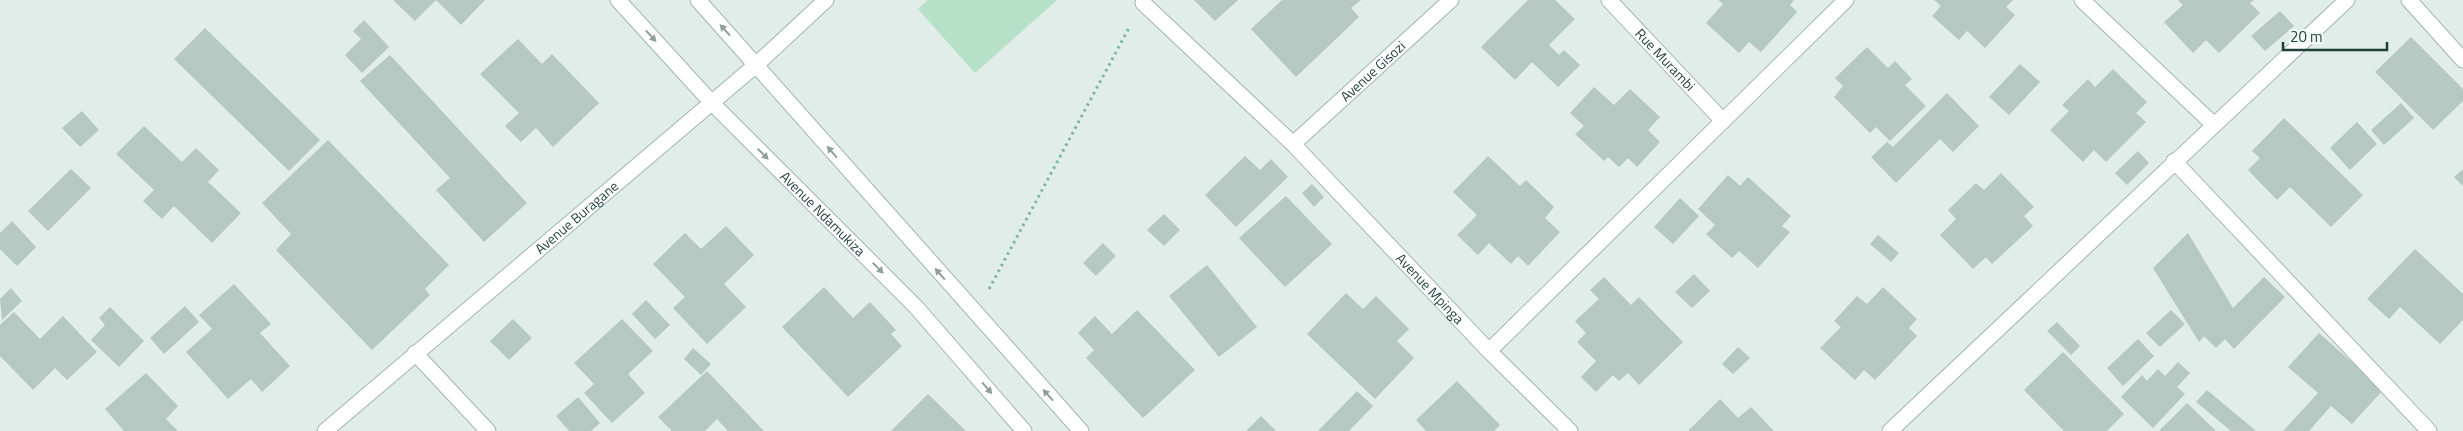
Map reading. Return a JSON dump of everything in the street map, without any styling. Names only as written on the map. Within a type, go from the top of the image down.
[{"type":"street","name":"Avenue Ndamukiza","points":[[618,0],[711,102],[916,307],[1024,431]]},
{"type":"street","points":[[698,0],[1081,431]]},
{"type":"street","name":"Avenue Buragane","points":[[325,431],[756,65],[826,0]]},
{"type":"street","name":"Avenue Gisozi","points":[[1293,144],[1451,0]]},
{"type":"street","name":"Rue Murambi","points":[[1609,0],[1723,121]]},
{"type":"street","points":[[1489,351],[1846,0]]},
{"type":"street","points":[[2082,0],[2214,124]]},
{"type":"street","points":[[1890,431],[2174,161],[2347,0]]},
{"type":"street","points":[[2409,0],[2463,60]]},
{"type":"street","name":"Avenue Mpinga","points":[[1143,3],[1293,144],[1489,351],[1570,431]]},
{"type":"street","points":[[2174,161],[2430,431]]},
{"type":"street","points":[[415,353],[488,431]]},
{"type":"path","points":[[976,314],[1143,3]]},
{"type":"green space","points":[[928,0],[1057,0],[975,73],[918,9]]},
{"type":"building","points":[[393,0],[436,0],[415,21]]},
{"type":"building","points":[[436,0],[485,0],[461,25]]},
{"type":"building","points":[[1194,0],[1238,0],[1215,21]]},
{"type":"building","points":[[1282,0],[1361,0],[1351,8],[1359,17],[1296,77],[1251,29]]},
{"type":"building","points":[[1528,0],[1555,0],[1575,19],[1549,45],[1559,55],[1564,50],[1580,65],[1558,87],[1532,62],[1515,80],[1481,47]]},
{"type":"building","points":[[1718,0],[1794,0],[1790,5],[1797,12],[1761,52],[1749,42],[1739,53],[1706,23],[1723,4]]},
{"type":"building","points":[[1934,0],[2013,0],[2006,7],[2015,15],[1985,48],[1967,31],[1959,40],[1932,16],[1941,6]]},
{"type":"building","points":[[2178,0],[2254,0],[2250,3],[2260,13],[2219,53],[2206,40],[2193,53],[2164,22],[2183,5]]},
{"type":"building","points":[[2280,11],[2294,26],[2265,51],[2251,36]]},
{"type":"building","points":[[364,20],[389,47],[362,73],[345,55],[361,39],[353,31]]},
{"type":"building","points":[[205,28],[320,140],[289,171],[174,59]]},
{"type":"building","points":[[2411,37],[2463,89],[2463,101],[2433,130],[2375,72]]},
{"type":"building","points":[[518,39],[542,64],[552,54],[599,103],[553,147],[536,128],[521,142],[505,126],[519,113],[480,74]]},
{"type":"building","points":[[1867,47],[1888,68],[1895,61],[1912,79],[1905,85],[1926,106],[1890,141],[1876,127],[1870,133],[1834,97],[1843,86],[1835,78]]},
{"type":"building","points":[[390,55],[527,203],[484,242],[436,190],[450,178],[360,81]]},
{"type":"building","points":[[2020,64],[2040,82],[2009,115],[1989,97]]},
{"type":"building","points":[[2113,69],[2147,102],[2136,113],[2146,122],[2106,162],[2094,150],[2083,162],[2050,130],[2069,111],[2062,105],[2088,79],[2095,87]]},
{"type":"building","points":[[1594,87],[1614,105],[1630,89],[1660,117],[1648,130],[1660,142],[1637,167],[1628,158],[1619,167],[1608,157],[1604,161],[1575,134],[1584,126],[1570,113]]},
{"type":"building","points":[[1947,93],[1979,126],[1953,152],[1940,139],[1896,183],[1871,157],[1887,142],[1893,147]]},
{"type":"building","points":[[2401,103],[2414,118],[2384,145],[2371,130]]},
{"type":"building","points":[[82,111],[99,130],[80,147],[62,128]]},
{"type":"building","points":[[2284,118],[2363,195],[2331,227],[2290,187],[2277,200],[2248,170],[2260,158],[2252,151]]},
{"type":"building","points":[[2357,122],[2377,144],[2350,170],[2330,148]]},
{"type":"building","points":[[144,126],[182,162],[196,148],[219,170],[208,182],[241,213],[212,243],[174,206],[162,219],[143,201],[154,190],[116,154]]},
{"type":"building","points":[[328,140],[449,265],[425,289],[430,295],[372,350],[276,250],[291,234],[262,203]]},
{"type":"building","points":[[2138,151],[2149,163],[2127,185],[2115,173]]},
{"type":"building","points":[[1245,156],[1260,170],[1271,159],[1288,177],[1236,227],[1205,195]]},
{"type":"building","points":[[1488,156],[1520,186],[1526,180],[1554,207],[1545,218],[1560,232],[1528,266],[1518,256],[1511,264],[1489,243],[1478,255],[1457,235],[1477,215],[1453,192]]},
{"type":"building","points":[[71,169],[91,188],[48,231],[28,211]]},
{"type":"building","points":[[2463,169],[2463,186],[2454,177]]},
{"type":"building","points":[[2001,173],[2034,207],[2024,216],[2033,226],[1992,264],[1986,257],[1973,269],[1940,235],[1956,219],[1948,210],[1976,183],[1984,190]]},
{"type":"building","points":[[1728,175],[1740,186],[1748,177],[1791,216],[1782,226],[1790,232],[1758,268],[1739,251],[1732,258],[1706,234],[1715,225],[1698,209]]},
{"type":"building","points":[[1312,184],[1324,197],[1314,207],[1302,193]]},
{"type":"building","points":[[1286,196],[1332,244],[1285,287],[1239,238]]},
{"type":"building","points":[[1680,198],[1699,216],[1673,244],[1654,227]]},
{"type":"building","points":[[1164,214],[1180,230],[1164,246],[1147,230]]},
{"type":"building","points":[[12,221],[36,247],[17,266],[0,249],[0,233]]},
{"type":"building","points":[[726,226],[754,255],[724,284],[746,307],[707,344],[673,308],[685,297],[653,264],[685,233],[701,249]]},
{"type":"building","points":[[2188,233],[2233,308],[2264,277],[2285,297],[2234,349],[2225,339],[2216,348],[2204,336],[2199,342],[2153,268]]},
{"type":"building","points":[[1878,235],[1899,253],[1891,262],[1870,244]]},
{"type":"building","points":[[1103,243],[1116,256],[1096,276],[1083,263]]},
{"type":"building","points":[[2415,249],[2463,294],[2463,320],[2440,344],[2400,307],[2389,319],[2367,299]]},
{"type":"building","points":[[1207,265],[1257,327],[1219,357],[1169,296]]},
{"type":"building","points":[[1694,274],[1710,291],[1692,308],[1675,292]]},
{"type":"building","points":[[1604,277],[1631,305],[1639,297],[1683,342],[1639,385],[1628,373],[1619,381],[1613,375],[1596,392],[1581,377],[1596,361],[1577,342],[1586,333],[1575,321],[1599,299],[1590,290]]},
{"type":"building","points":[[234,284],[271,324],[260,333],[290,366],[262,392],[251,379],[228,399],[186,352],[212,329],[199,315]]},
{"type":"building","points":[[824,287],[853,318],[870,302],[896,330],[891,334],[902,346],[848,397],[782,327]]},
{"type":"building","points":[[1883,287],[1917,319],[1909,328],[1917,336],[1875,380],[1864,370],[1855,380],[1820,348],[1841,327],[1834,321],[1857,296],[1867,304]]},
{"type":"building","points":[[11,288],[22,301],[2,320],[0,299]]},
{"type":"building","points":[[1346,293],[1363,309],[1376,296],[1409,329],[1397,341],[1414,358],[1375,399],[1307,334]]},
{"type":"building","points":[[646,300],[670,325],[655,339],[632,314]]},
{"type":"building","points":[[185,306],[199,322],[164,354],[150,338]]},
{"type":"building","points":[[110,307],[144,341],[119,367],[91,340],[105,325],[99,318]]},
{"type":"building","points":[[1137,310],[1195,370],[1143,418],[1086,358],[1094,350],[1078,333],[1095,316],[1112,334]]},
{"type":"building","points":[[2171,310],[2185,324],[2160,347],[2146,333]]},
{"type":"building","points":[[14,312],[40,339],[63,316],[97,352],[67,380],[55,368],[33,390],[0,356],[0,325]]},
{"type":"building","points":[[513,319],[532,338],[509,360],[490,341]]},
{"type":"building","points":[[622,319],[653,351],[628,374],[645,393],[612,423],[584,393],[594,384],[574,363]]},
{"type":"building","points":[[2057,322],[2080,346],[2071,355],[2047,331]]},
{"type":"building","points":[[2319,333],[2383,390],[2352,424],[2331,406],[2309,431],[2283,431],[2318,393],[2288,367]]},
{"type":"building","points":[[2138,339],[2154,356],[2123,386],[2107,368]]},
{"type":"building","points":[[1738,347],[1750,358],[1733,374],[1722,364]]},
{"type":"building","points":[[693,348],[711,364],[701,375],[684,359]]},
{"type":"building","points":[[2063,352],[2124,414],[2107,431],[2064,431],[2024,390]]},
{"type":"building","points":[[2178,362],[2190,373],[2177,387],[2185,394],[2153,428],[2121,397],[2142,375],[2147,381],[2158,369],[2165,376]]},
{"type":"building","points":[[707,371],[764,431],[728,431],[717,419],[705,431],[672,431],[658,417]]},
{"type":"building","points":[[146,373],[178,406],[166,419],[178,431],[124,431],[105,409]]},
{"type":"building","points":[[1457,381],[1500,425],[1494,431],[1426,431],[1416,420]]},
{"type":"building","points":[[2207,390],[2256,431],[2231,431],[2196,402]]},
{"type":"building","points":[[1357,391],[1373,406],[1349,431],[1318,431]]},
{"type":"building","points":[[928,394],[966,431],[891,431]]},
{"type":"building","points":[[578,397],[600,423],[591,431],[569,431],[556,416]]},
{"type":"building","points":[[1720,399],[1738,418],[1751,407],[1774,431],[1688,431]]},
{"type":"building","points":[[2187,403],[2216,431],[2159,431]]},
{"type":"building","points":[[1261,416],[1276,431],[1246,431]]}]
